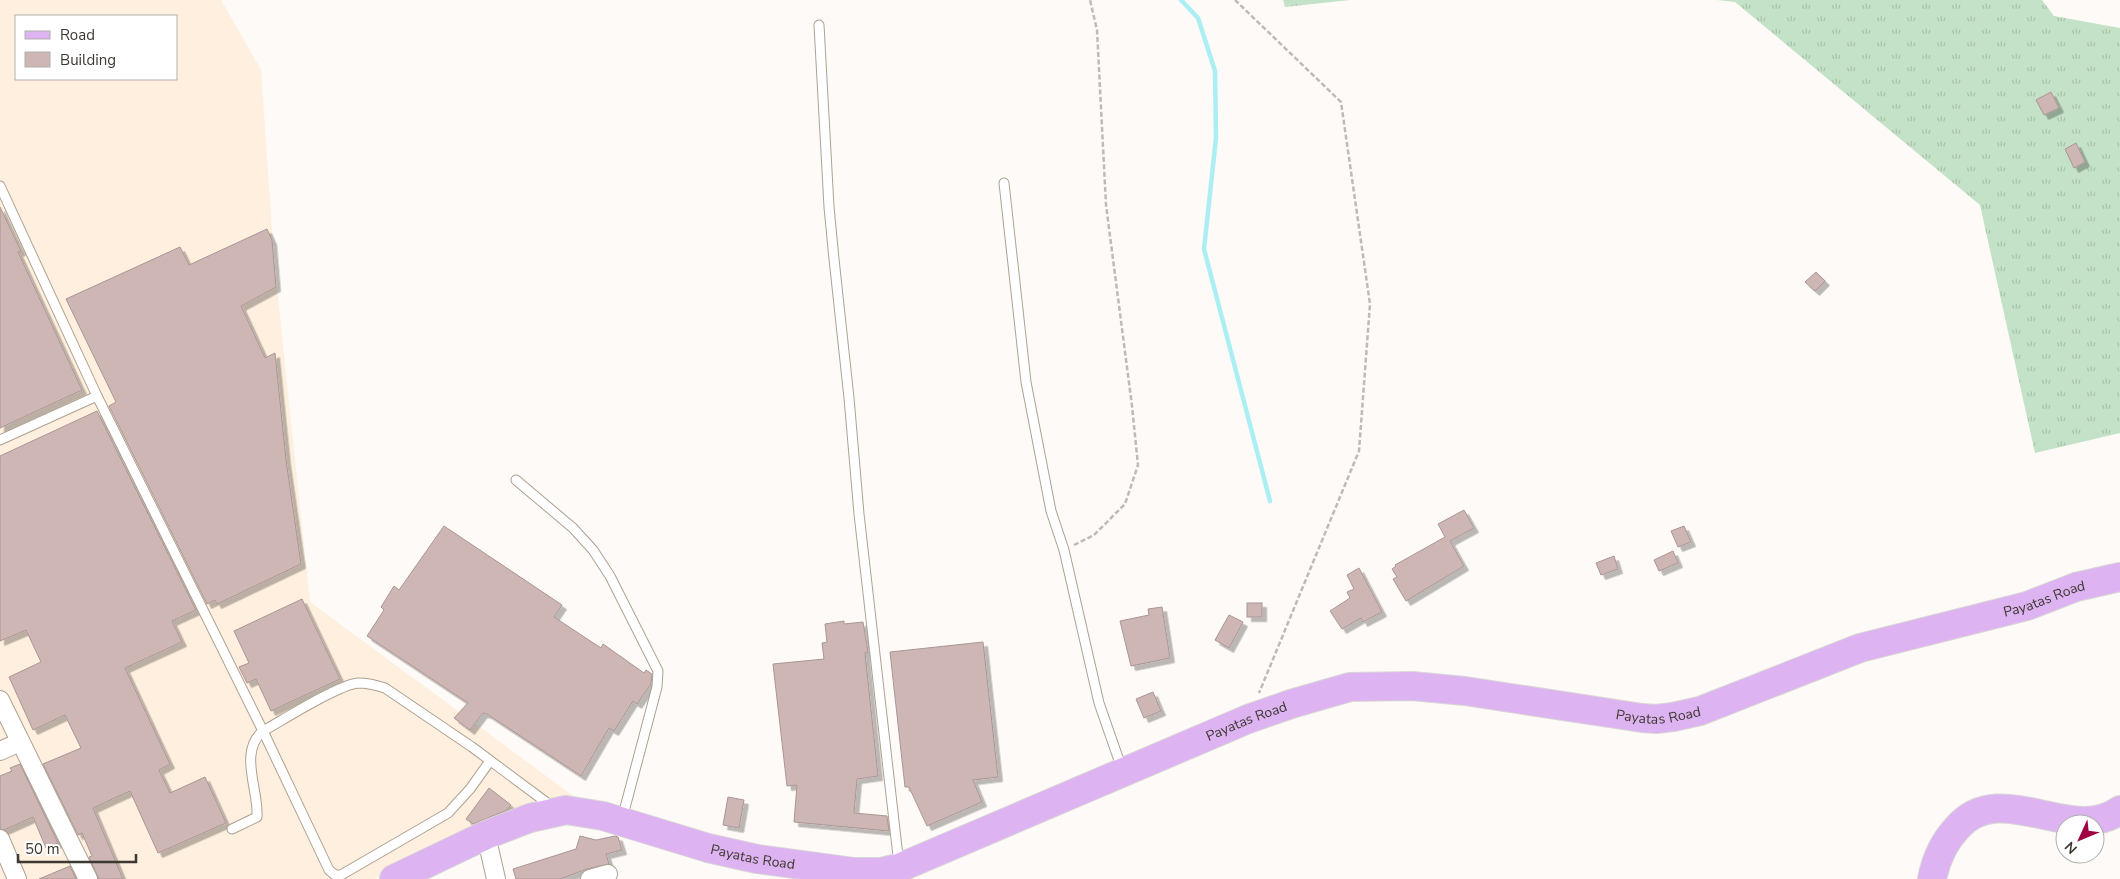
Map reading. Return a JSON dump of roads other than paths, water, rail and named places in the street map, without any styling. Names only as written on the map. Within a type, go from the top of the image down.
[{"type":"main road","name":"Payatas Road","points":[[394,879],[486,835],[557,810],[590,813],[708,848],[758,859],[854,872],[881,872],[900,868],[1248,719],[1331,691],[1350,687],[1377,685],[1465,691],[1656,720],[1714,706],[1860,648],[2027,606],[2076,587],[2120,577]]},
{"type":"main road","points":[[1932,879],[1937,859],[1948,838],[1960,824],[1972,815],[1988,809],[2003,808],[2086,821],[2102,819],[2120,810]]},
{"type":"street","points":[[0,700],[88,879]]},
{"type":"street","points":[[0,751],[20,742]]},
{"type":"street","points":[[486,835],[496,879]]},
{"type":"street","points":[[0,840],[17,879]]},
{"type":"street","points":[[590,879],[608,874]]},
{"type":"lane","points":[[819,25],[832,242],[849,398],[859,514],[900,868]]},
{"type":"lane","points":[[1004,183],[1026,382],[1051,511],[1064,550],[1099,703],[1124,772]]},
{"type":"lane","points":[[0,186],[98,396],[263,731],[329,870],[335,875],[341,875],[448,813],[470,789],[490,761]]},
{"type":"lane","points":[[0,440],[98,396]]},
{"type":"lane","points":[[516,480],[573,528],[593,550],[610,576],[658,671],[657,687],[622,822]]},
{"type":"lane","points":[[232,828],[257,817],[251,769],[252,745],[257,736],[342,688],[358,683],[375,684],[384,688],[557,810]]},
{"type":"waterway","points":[[1181,0],[1198,18],[1215,71],[1216,138],[1204,249],[1270,501]]}]
